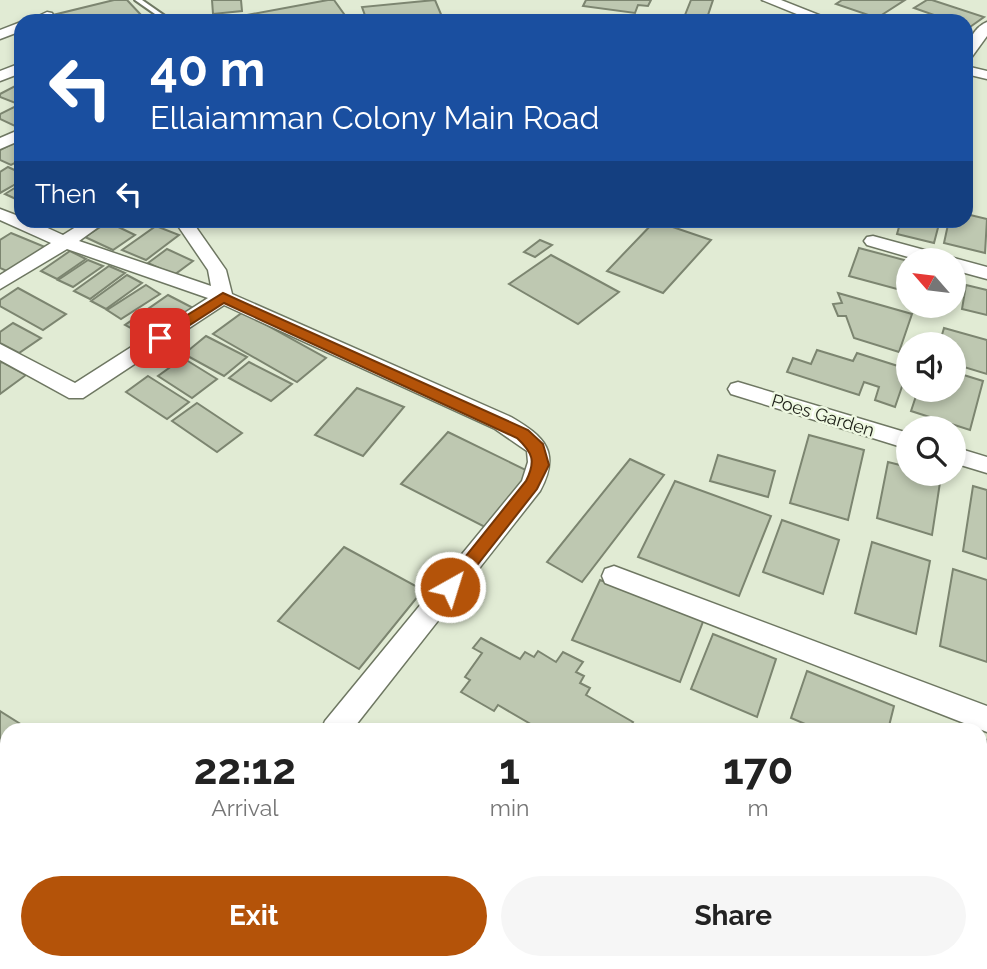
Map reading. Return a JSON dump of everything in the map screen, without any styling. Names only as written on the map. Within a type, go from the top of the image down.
[{"type":"street","points":[[769,0],[808,14]]},
{"type":"street","points":[[973,45],[987,26]]},
{"type":"street","points":[[32,228],[64,242],[223,297],[523,434],[538,448],[542,465],[532,485],[341,723]]},
{"type":"street","points":[[0,283],[87,228]]},
{"type":"street","points":[[188,228],[217,270],[223,297]]},
{"type":"street","points":[[873,241],[898,248]]},
{"type":"street","points":[[966,267],[987,273]]},
{"type":"street","points":[[0,351],[76,393],[223,297]]},
{"type":"street","name":"Poes Garden","points":[[738,389],[896,437]]},
{"type":"street","points":[[966,459],[987,465]]},
{"type":"street","points":[[614,576],[987,719]]},
{"type":"lane","points":[[138,0],[159,14]]},
{"type":"building","points":[[114,0],[127,0],[140,14],[57,14]]},
{"type":"building","points":[[212,0],[241,0],[242,11],[213,14]]},
{"type":"building","points":[[334,0],[344,14],[253,14]]},
{"type":"building","points":[[435,0],[441,14],[364,14],[362,7]]},
{"type":"building","points":[[586,0],[651,0],[648,6],[638,5],[635,13],[583,6]]},
{"type":"building","points":[[691,0],[713,0],[708,14],[685,14]]},
{"type":"building","points":[[842,0],[905,0],[883,14],[865,14],[836,4]]},
{"type":"building","points":[[932,0],[984,17],[973,25],[973,14],[931,14],[914,8]]},
{"type":"building","points":[[14,87],[14,102],[0,97],[0,94]]},
{"type":"building","points":[[14,107],[14,126],[0,119],[0,114]]},
{"type":"building","points":[[14,143],[14,164],[11,165],[0,160],[0,150]]},
{"type":"building","points":[[8,167],[14,170],[14,185],[0,193],[0,172]]},
{"type":"building","points":[[14,188],[14,198],[5,194]]},
{"type":"building","points":[[973,216],[987,219],[985,253],[944,243],[947,228],[973,228]]},
{"type":"building","points":[[99,228],[120,228],[135,235],[113,250],[85,237]]},
{"type":"building","points":[[153,228],[179,235],[146,260],[122,250]]},
{"type":"building","points":[[648,228],[676,228],[711,240],[663,293],[607,271]]},
{"type":"building","points":[[899,228],[938,228],[934,243],[897,234]]},
{"type":"building","points":[[11,233],[45,247],[9,272],[0,268],[0,240]]},
{"type":"building","points":[[540,240],[552,245],[535,257],[524,252]]},
{"type":"building","points":[[859,248],[896,258],[896,289],[849,276]]},
{"type":"building","points":[[167,249],[193,261],[174,275],[148,263]]},
{"type":"building","points":[[70,251],[86,259],[57,279],[41,271]]},
{"type":"building","points":[[551,255],[619,292],[578,324],[509,284]]},
{"type":"building","points":[[88,260],[103,266],[73,287],[58,280]]},
{"type":"building","points":[[109,266],[125,273],[90,299],[74,291]]},
{"type":"building","points":[[127,275],[142,283],[106,309],[91,301]]},
{"type":"building","points":[[146,285],[160,294],[121,319],[107,310]]},
{"type":"building","points":[[966,285],[987,290],[987,315],[966,310]]},
{"type":"building","points":[[18,288],[66,314],[43,330],[0,306],[0,300]]},
{"type":"building","points":[[838,293],[896,309],[896,318],[911,318],[906,332],[896,332],[896,351],[854,338],[846,316],[838,316],[833,304],[842,303]]},
{"type":"building","points":[[168,295],[197,310],[155,341],[125,325]]},
{"type":"building","points":[[243,312],[326,358],[297,382],[213,334]]},
{"type":"building","points":[[13,323],[41,338],[19,353],[0,343],[0,332]]},
{"type":"building","points":[[944,328],[958,332],[943,332]]},
{"type":"building","points":[[966,334],[987,340],[987,374],[966,368]]},
{"type":"building","points":[[206,336],[247,357],[224,376],[184,354]]},
{"type":"building","points":[[817,350],[853,361],[857,353],[896,365],[895,407],[875,400],[879,387],[864,382],[859,395],[787,372],[793,358],[811,364]]},
{"type":"building","points":[[183,358],[217,379],[192,398],[158,376]]},
{"type":"building","points":[[249,362],[292,384],[271,401],[229,378]]},
{"type":"building","points":[[0,363],[26,375],[0,394]]},
{"type":"building","points":[[148,376],[189,402],[167,419],[126,392]]},
{"type":"building","points":[[966,376],[983,381],[970,430],[966,429],[966,416],[927,416],[911,411],[914,402],[966,402]]},
{"type":"building","points":[[357,388],[404,407],[363,456],[315,435]]},
{"type":"building","points":[[197,403],[242,433],[217,452],[172,421]]},
{"type":"building","points":[[448,432],[530,472],[485,527],[401,484]]},
{"type":"building","points":[[809,435],[864,450],[848,520],[790,503]]},
{"type":"building","points":[[718,455],[775,471],[768,497],[710,481]]},
{"type":"building","points":[[630,459],[664,475],[582,582],[547,562]]},
{"type":"building","points":[[888,462],[896,464],[896,486],[939,486],[932,535],[877,518]]},
{"type":"building","points":[[675,481],[771,516],[739,596],[638,557]]},
{"type":"building","points":[[973,486],[987,490],[987,559],[963,551]]},
{"type":"building","points":[[782,520],[839,540],[823,594],[763,572]]},
{"type":"building","points":[[872,542],[930,561],[916,634],[855,613]]},
{"type":"building","points":[[344,547],[423,590],[359,669],[278,621]]},
{"type":"building","points":[[953,569],[987,580],[987,662],[940,646]]},
{"type":"building","points":[[600,580],[704,619],[680,682],[572,640]]},
{"type":"building","points":[[713,634],[776,659],[757,717],[691,689]]},
{"type":"building","points":[[481,638],[520,659],[525,652],[534,657],[538,651],[556,662],[563,652],[583,662],[576,672],[584,676],[580,683],[590,688],[586,695],[633,722],[529,723],[498,705],[494,711],[461,692],[470,680],[465,677],[482,653],[473,648]]},
{"type":"building","points":[[807,671],[894,706],[890,723],[803,723],[791,718]]},
{"type":"building","points":[[0,711],[19,723],[0,723]]},
{"type":"route","points":[[160,338],[223,297],[523,434],[538,448],[542,465],[532,485],[450,587]]}]
